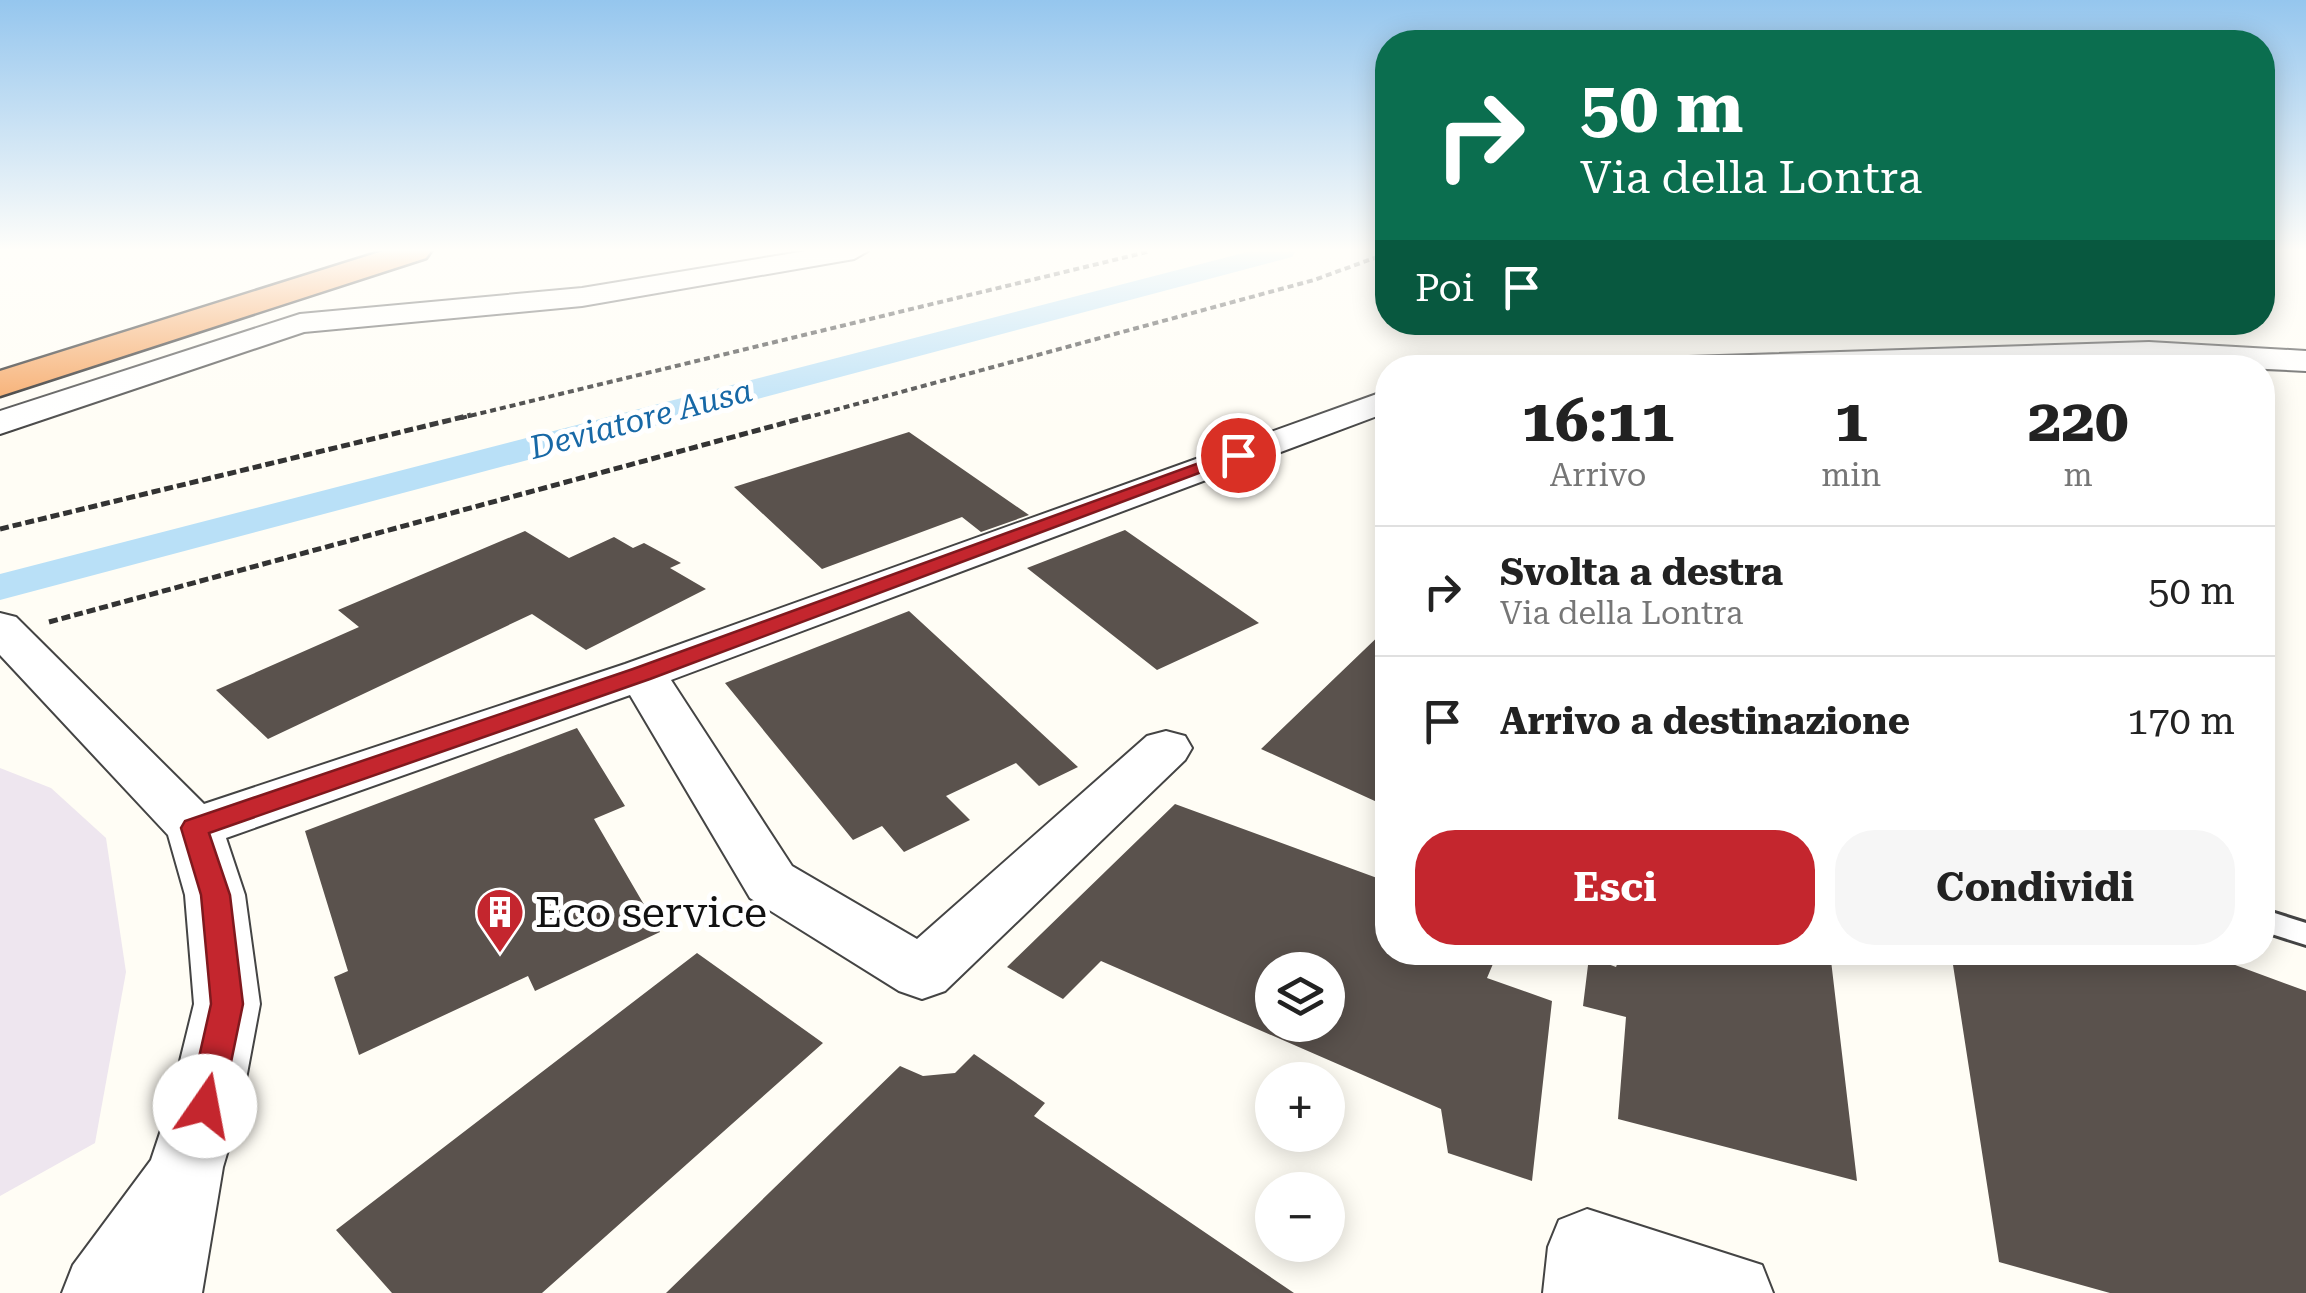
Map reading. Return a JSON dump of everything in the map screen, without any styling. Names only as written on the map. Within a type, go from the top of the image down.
[{"type":"highway","points":[[0,364],[169,311]]},
{"type":"highway","points":[[0,384],[227,311]]},
{"type":"street","points":[[0,423],[300,323],[426,311]]},
{"type":"street","points":[[2057,355],[2149,352],[2201,355]]},
{"type":"street","points":[[2275,359],[2306,361]]},
{"type":"street","points":[[194,828],[642,674],[1375,405]]},
{"type":"street","points":[[5,630],[194,828],[215,895],[227,1004],[205,1106],[186,1167],[162,1293]]},
{"type":"street","points":[[642,674],[771,882],[922,974],[1166,748]]},
{"type":"street","points":[[102,1293],[186,1167]]},
{"type":"street","points":[[1583,1293],[1587,1247],[1733,1293]]},
{"type":"lane","points":[[2275,924],[2306,934]]},
{"type":"path","points":[[0,528],[901,311]]},
{"type":"path","points":[[5,630],[1197,311]]},
{"type":"shaded area","points":[[0,768],[51,788],[106,838],[126,972],[95,1143],[0,1196]]},
{"type":"building","points":[[909,432],[1029,515],[981,532],[962,517],[822,569],[734,487]]},
{"type":"building","points":[[1125,530],[1259,623],[1157,670],[1027,568]]},
{"type":"building","points":[[525,531],[569,558],[614,537],[633,548],[644,543],[681,563],[670,568],[706,589],[586,650],[532,614],[268,739],[216,690],[359,627],[338,610]]},
{"type":"building","points":[[909,611],[1078,767],[1039,786],[1016,763],[946,796],[970,820],[904,852],[882,826],[853,840],[725,683]]},
{"type":"building","points":[[1375,639],[1375,801],[1261,749]]},
{"type":"building","points":[[577,728],[625,806],[594,819],[660,932],[535,991],[528,976],[359,1055],[334,977],[348,971],[305,831]]},
{"type":"building","points":[[1175,804],[1375,877],[1375,965],[1492,965],[1487,978],[1552,1001],[1532,1181],[1448,1153],[1441,1109],[1345,1067],[1345,1062],[1333,1062],[1287,1042],[1345,1042],[1345,952],[1255,952],[1255,1028],[1101,961],[1063,999],[1007,967]]},
{"type":"building","points":[[697,953],[823,1043],[542,1293],[392,1293],[336,1230]]},
{"type":"building","points":[[1588,965],[1832,965],[1857,1181],[1618,1119],[1626,1017],[1583,1006]]},
{"type":"building","points":[[1953,965],[2235,965],[2306,991],[2306,1293],[2110,1293],[1999,1262]]},
{"type":"building","points":[[974,1054],[1045,1103],[1034,1116],[1294,1293],[666,1293],[900,1066],[923,1076],[955,1073]]},
{"type":"waterway","name":"Deviatore Ausa","points":[[0,587],[1052,311]]},
{"type":"place","name":"Eco service","points":[[500,954]]},
{"type":"route","points":[[205,1106],[227,1004],[215,895],[194,828],[642,674],[1238,455]]}]
